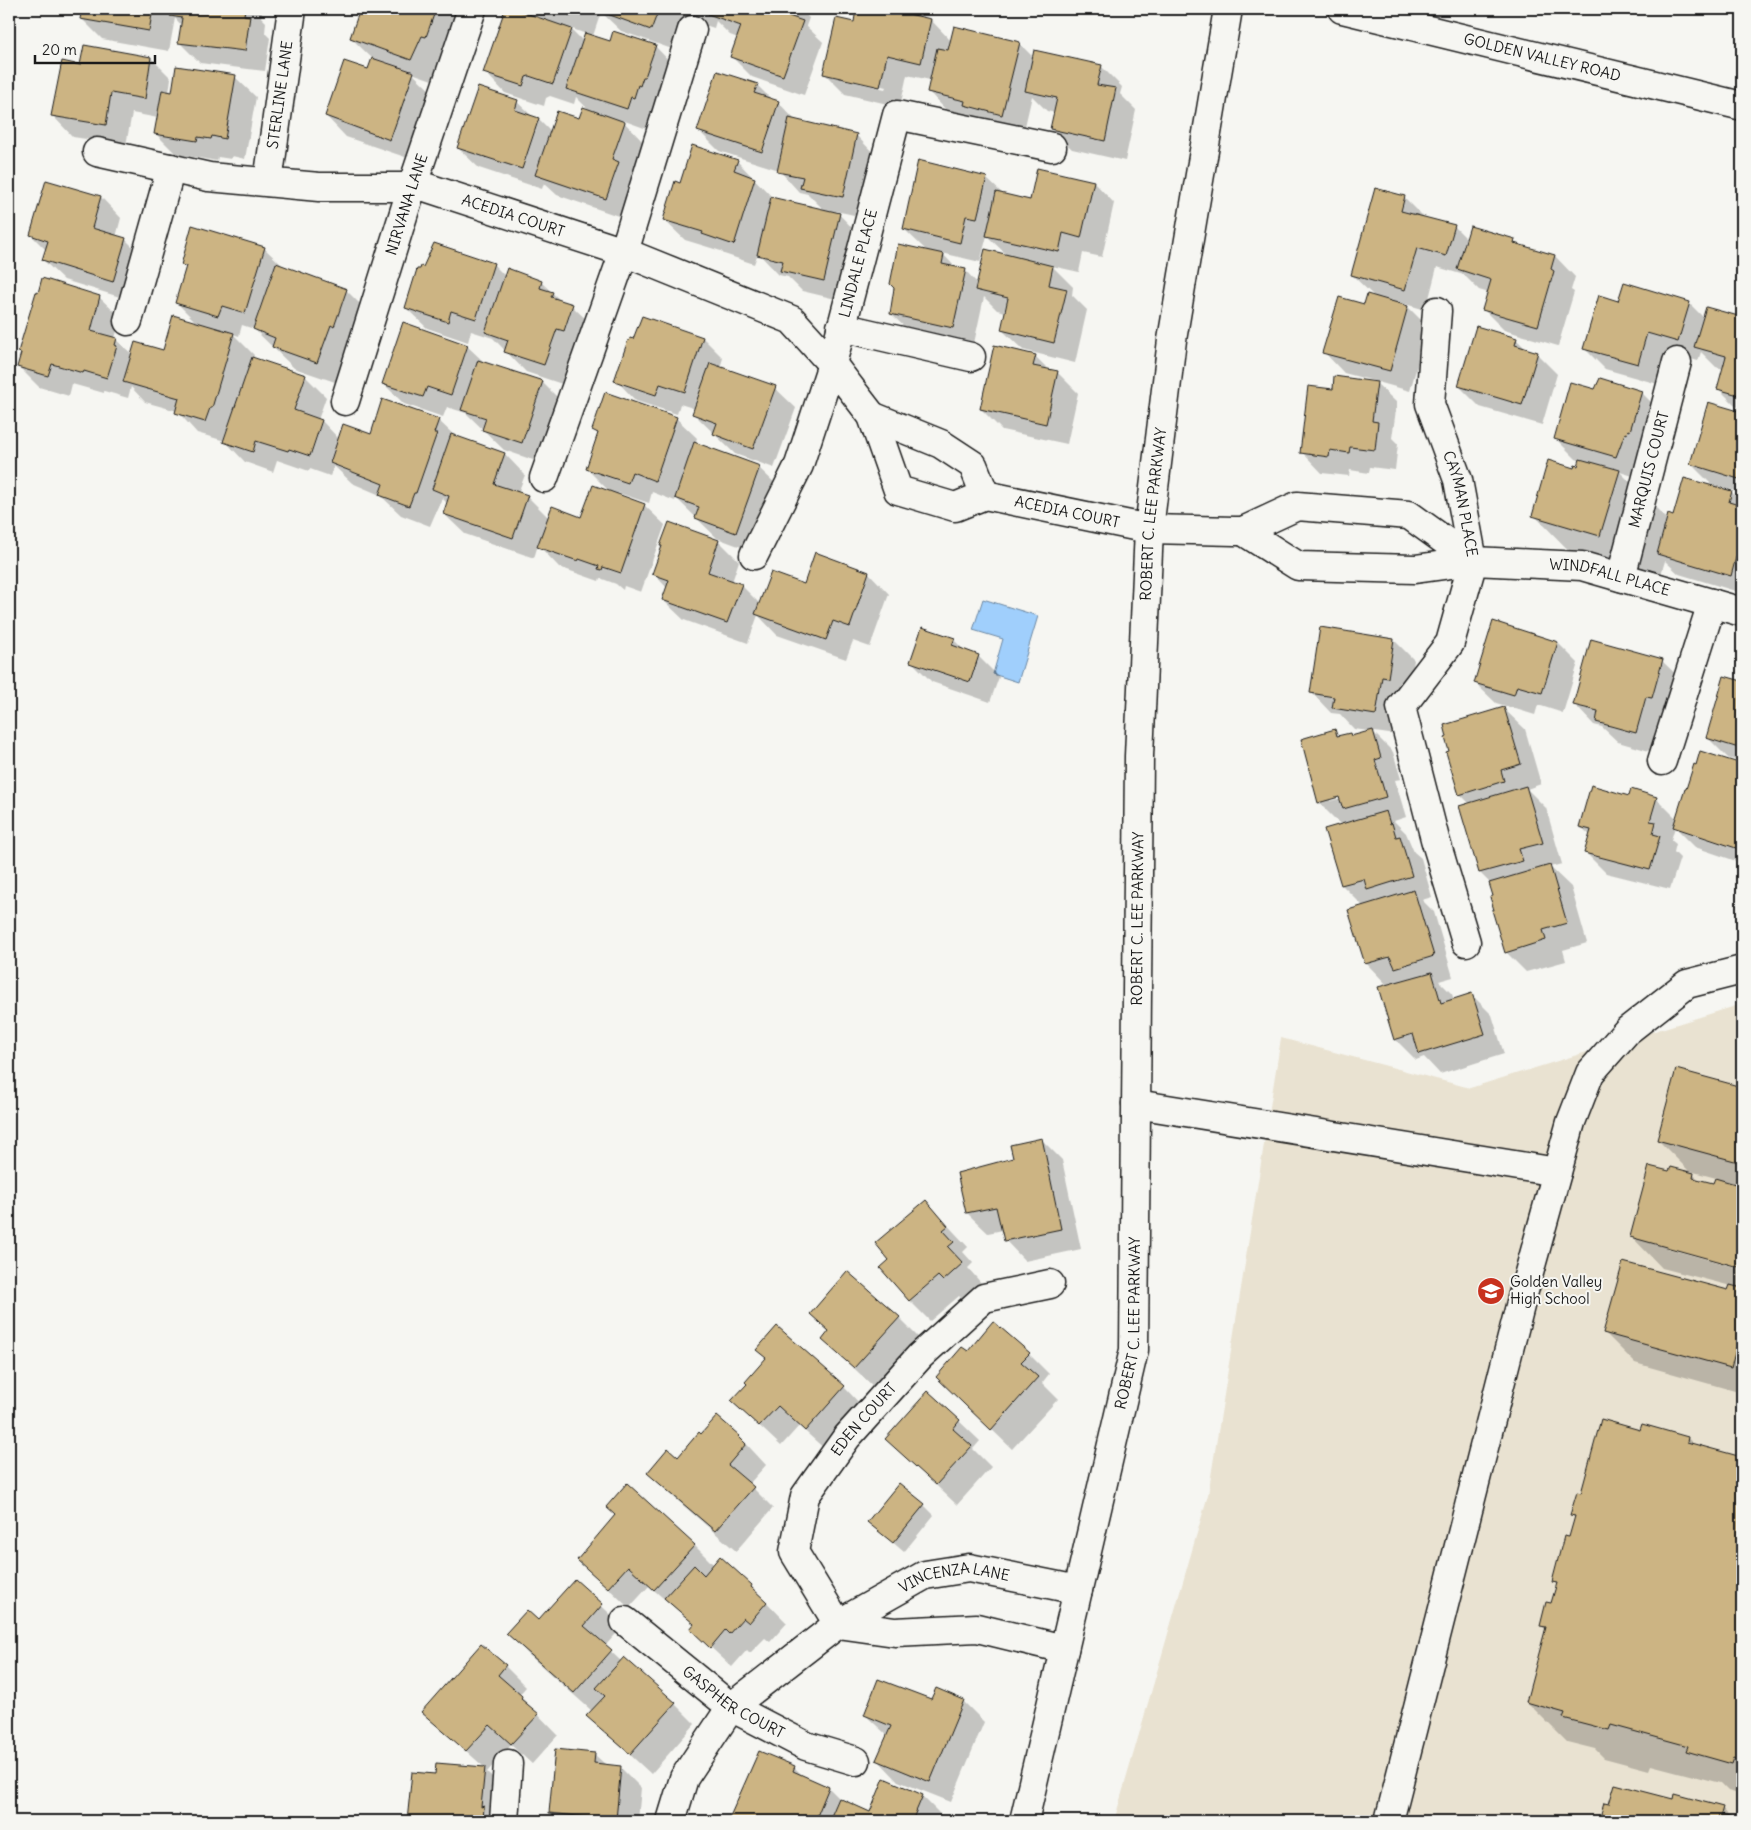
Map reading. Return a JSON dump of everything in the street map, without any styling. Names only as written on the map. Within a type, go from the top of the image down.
[{"type":"street","name":"STERLINE LANE","points":[[268,182],[292,9]]},
{"type":"street","name":"NIRVANA LANE","points":[[345,401],[412,187],[472,9]]},
{"type":"street","name":"ROBERT C. LEE PARKWAY","points":[[1024,1821],[1134,1350],[1139,756],[1149,529],[1172,340],[1228,9]]},
{"type":"street","name":"GOLDEN VALLEY ROAD","points":[[1342,9],[1742,106]]},
{"type":"street","points":[[544,478],[624,252],[692,30]]},
{"type":"street","name":"LINDALE PLACE","points":[[754,555],[799,465],[832,364],[897,115],[1052,147]]},
{"type":"street","name":"ACEDIA COURT","points":[[97,152],[208,177],[320,187],[425,187],[624,252],[792,320],[832,364],[872,416],[898,490],[955,507],[985,495],[1149,529],[1243,531]]},
{"type":"street","points":[[128,321],[171,168]]},
{"type":"street","name":"CAYMAN PLACE","points":[[1437,311],[1430,404],[1458,480],[1473,561],[1450,643],[1401,707],[1435,840],[1466,942]]},
{"type":"street","points":[[841,327],[971,357]]},
{"type":"street","name":"MARQUIS COURT","points":[[1621,577],[1677,362]]},
{"type":"street","points":[[872,416],[941,444],[973,465],[985,495]]},
{"type":"street","points":[[1243,531],[1296,506],[1409,515],[1473,561]]},
{"type":"street","name":"WINDFALL PLACE","points":[[1243,531],[1298,566],[1415,570],[1473,561],[1582,566],[1742,612]]},
{"type":"street","points":[[1662,761],[1712,603]]},
{"type":"street","points":[[1388,1821],[1522,1298],[1571,1122],[1590,1073],[1627,1031],[1687,984],[1742,970]]},
{"type":"street","points":[[1136,1104],[1557,1172]]},
{"type":"street","name":"EDEN COURT","points":[[838,1624],[794,1552],[806,1496],[847,1437],[920,1356],[984,1298],[1050,1284]]},
{"type":"street","name":"VINCENZA LANE","points":[[671,1821],[684,1778],[731,1707],[838,1624],[925,1575],[969,1568],[1078,1590]]},
{"type":"street","name":"GASPHER COURT","points":[[625,1620],[731,1707],[806,1746],[856,1761]]},
{"type":"street","points":[[838,1624],[895,1632],[977,1628],[1064,1649]]},
{"type":"street","points":[[504,1821],[508,1764]]},
{"type":"shaded area","name":"Golden Valley High School","points":[[1742,1004],[1742,1821],[1114,1821],[1208,1495],[1281,1038],[1470,1088]]},
{"type":"water","points":[[983,599],[1038,616],[1018,682],[993,674],[1003,639],[973,630]]},
{"type":"building","points":[[82,9],[153,9],[149,31],[80,19]]},
{"type":"building","points":[[171,9],[245,9],[244,15],[250,16],[245,51],[178,43],[182,18],[170,16]]},
{"type":"building","points":[[360,9],[436,9],[426,37],[422,36],[411,60],[350,38]]},
{"type":"building","points":[[505,9],[514,9],[572,29],[553,84],[529,76],[526,77],[523,86],[483,73]]},
{"type":"building","points":[[551,9],[575,9],[572,16]]},
{"type":"building","points":[[600,9],[659,9],[651,30],[599,11]]},
{"type":"building","points":[[710,9],[785,9],[783,14],[803,21],[783,76],[730,57],[741,26],[708,14]]},
{"type":"building","points":[[856,9],[886,9],[931,19],[921,63],[887,55],[880,87],[823,74],[836,18],[854,22]]},
{"type":"building","points":[[954,26],[1020,42],[1002,115],[964,105],[965,101],[927,92],[937,48],[948,50]]},
{"type":"building","points":[[613,31],[656,45],[645,77],[643,77],[640,86],[638,85],[634,98],[631,97],[627,109],[566,89],[585,33],[610,41]]},
{"type":"building","points":[[84,45],[151,57],[145,99],[111,93],[106,125],[51,116],[62,61],[80,65]]},
{"type":"building","points":[[1034,50],[1102,65],[1097,85],[1116,88],[1105,141],[1050,129],[1057,98],[1025,91]]},
{"type":"building","points":[[372,58],[414,72],[390,140],[325,116],[344,61],[368,69]]},
{"type":"building","points":[[176,66],[236,75],[225,139],[212,136],[211,139],[198,137],[197,141],[154,134],[162,90],[172,92]]},
{"type":"building","points":[[717,71],[758,84],[754,93],[779,101],[762,152],[697,131]]},
{"type":"building","points":[[478,87],[518,100],[515,110],[539,118],[522,169],[457,148]]},
{"type":"building","points":[[583,107],[625,122],[612,159],[619,162],[606,199],[535,175],[557,111],[579,118]]},
{"type":"building","points":[[789,118],[857,134],[843,197],[800,188],[803,177],[777,172]]},
{"type":"building","points":[[692,145],[738,160],[734,170],[755,178],[734,245],[702,234],[703,232],[663,220],[675,181],[680,183]]},
{"type":"building","points":[[918,160],[987,177],[977,218],[966,216],[960,243],[903,229]]},
{"type":"building","points":[[1037,168],[1094,181],[1081,238],[1063,233],[1059,252],[986,236],[996,192],[1030,200]]},
{"type":"building","points":[[46,180],[101,196],[92,228],[126,238],[113,282],[42,260],[48,241],[30,235]]},
{"type":"building","points":[[1375,188],[1405,196],[1401,211],[1455,225],[1446,256],[1417,248],[1405,290],[1351,275]]},
{"type":"building","points":[[771,197],[840,213],[824,281],[780,271],[783,261],[757,255]]},
{"type":"building","points":[[192,225],[265,247],[245,313],[222,306],[218,316],[175,303],[186,266],[181,265]]},
{"type":"building","points":[[1470,226],[1515,239],[1514,243],[1555,255],[1551,269],[1554,271],[1538,326],[1482,310],[1491,280],[1457,269]]},
{"type":"building","points":[[434,243],[494,263],[476,319],[451,311],[448,322],[405,308],[417,269],[420,269],[421,266],[423,267]]},
{"type":"building","points":[[898,244],[944,254],[942,264],[966,269],[953,328],[890,314],[894,288],[890,284]]},
{"type":"building","points":[[985,249],[1053,266],[1049,285],[1067,289],[1054,343],[1001,330],[1008,298],[975,290]]},
{"type":"building","points":[[276,263],[347,289],[334,327],[331,325],[317,363],[272,347],[275,338],[253,329]]},
{"type":"building","points":[[507,268],[542,281],[540,288],[553,292],[551,297],[573,304],[564,331],[557,329],[544,365],[504,352],[508,340],[485,332]]},
{"type":"building","points":[[42,278],[100,296],[91,331],[117,338],[115,345],[117,346],[107,378],[52,364],[48,376],[17,367],[21,353],[18,352]]},
{"type":"building","points":[[1624,282],[1690,302],[1678,342],[1647,333],[1638,364],[1583,349],[1599,295],[1618,301]]},
{"type":"building","points":[[1367,294],[1408,306],[1390,371],[1322,353],[1339,297],[1364,304]]},
{"type":"building","points":[[1706,307],[1742,317],[1742,396],[1717,389],[1726,356],[1694,347]]},
{"type":"building","points":[[173,315],[234,333],[212,408],[210,408],[205,422],[175,413],[179,398],[123,382],[135,342],[163,350]]},
{"type":"building","points":[[642,316],[703,337],[685,392],[660,384],[656,395],[614,381],[628,340],[630,338],[633,339]]},
{"type":"building","points":[[403,322],[468,345],[451,395],[427,387],[423,397],[382,384]]},
{"type":"building","points":[[1476,326],[1517,338],[1515,345],[1538,352],[1522,405],[1458,386]]},
{"type":"building","points":[[994,345],[1036,355],[1033,366],[1058,371],[1046,424],[980,409]]},
{"type":"building","points":[[252,357],[306,375],[294,410],[322,420],[310,456],[256,441],[253,452],[223,442]]},
{"type":"building","points":[[478,360],[543,381],[522,443],[482,430],[486,418],[461,410]]},
{"type":"building","points":[[710,363],[776,386],[753,449],[713,434],[717,423],[692,414]]},
{"type":"building","points":[[1334,376],[1377,382],[1372,421],[1378,422],[1375,450],[1350,447],[1349,453],[1330,450],[1329,457],[1300,453],[1308,386],[1333,389]]},
{"type":"building","points":[[1600,378],[1642,391],[1630,431],[1628,430],[1627,434],[1625,433],[1616,457],[1554,439],[1570,382],[1595,389]]},
{"type":"building","points":[[605,392],[677,417],[655,481],[632,472],[628,483],[586,469],[598,433],[592,430]]},
{"type":"building","points":[[382,399],[439,419],[434,433],[437,433],[416,493],[414,493],[409,506],[379,495],[383,484],[330,463],[343,424],[371,434]]},
{"type":"building","points":[[1708,402],[1742,412],[1742,480],[1690,464]]},
{"type":"building","points":[[451,434],[505,453],[494,484],[528,495],[513,538],[443,514],[449,496],[432,489]]},
{"type":"building","points":[[694,442],[760,466],[736,533],[695,518],[699,507],[675,498]]},
{"type":"building","points":[[1580,459],[1620,470],[1600,536],[1532,516],[1548,460],[1574,468],[1575,465],[1578,466]]},
{"type":"building","points":[[1684,478],[1732,491],[1729,502],[1742,506],[1742,535],[1731,576],[1657,554],[1668,514],[1673,516]]},
{"type":"building","points":[[593,485],[645,504],[621,573],[603,567],[602,570],[598,569],[599,566],[537,547],[552,506],[581,517]]},
{"type":"building","points":[[669,522],[719,540],[708,572],[742,584],[727,623],[662,600],[669,580],[652,574]]},
{"type":"building","points":[[815,552],[869,572],[850,627],[833,621],[826,640],[755,614],[771,572],[804,584]]},
{"type":"building","points":[[1493,621],[1558,642],[1542,693],[1517,686],[1514,695],[1474,683]]},
{"type":"building","points":[[922,627],[955,638],[952,645],[979,655],[970,682],[910,662]]},
{"type":"building","points":[[1320,627],[1394,639],[1388,678],[1382,677],[1376,715],[1332,708],[1334,697],[1310,693]]},
{"type":"building","points":[[1591,639],[1663,659],[1652,698],[1646,697],[1636,733],[1596,722],[1598,711],[1573,705]]},
{"type":"building","points":[[1724,676],[1742,681],[1742,749],[1706,738]]},
{"type":"building","points":[[1504,707],[1521,764],[1501,770],[1504,781],[1459,795],[1446,752],[1449,751],[1444,725]]},
{"type":"building","points":[[1335,729],[1337,736],[1350,733],[1351,736],[1373,730],[1381,758],[1375,760],[1386,797],[1343,809],[1339,797],[1318,803],[1301,739]]},
{"type":"building","points":[[1700,751],[1742,764],[1742,850],[1673,827]]},
{"type":"building","points":[[1591,785],[1629,796],[1631,789],[1657,797],[1650,821],[1656,822],[1653,834],[1660,836],[1650,870],[1584,853],[1591,830],[1579,827]]},
{"type":"building","points":[[1526,786],[1543,843],[1519,849],[1523,861],[1479,873],[1459,806]]},
{"type":"building","points":[[1386,811],[1396,837],[1400,836],[1412,876],[1367,890],[1364,879],[1341,885],[1324,829]]},
{"type":"building","points":[[1550,865],[1567,923],[1543,930],[1546,940],[1505,953],[1492,910],[1494,910],[1490,897],[1493,896],[1489,883]]},
{"type":"building","points":[[1414,890],[1434,956],[1395,968],[1390,957],[1365,964],[1348,910]]},
{"type":"building","points":[[1432,972],[1441,1003],[1472,993],[1485,1034],[1419,1054],[1413,1034],[1394,1040],[1378,987]]},
{"type":"building","points":[[1676,1069],[1742,1087],[1742,1163],[1657,1140]]},
{"type":"building","points":[[1042,1138],[1061,1229],[1004,1241],[996,1207],[966,1213],[957,1173],[1013,1158],[1010,1145]]},
{"type":"building","points":[[1649,1166],[1669,1171],[1671,1167],[1694,1173],[1693,1178],[1713,1183],[1715,1178],[1742,1186],[1742,1268],[1630,1237]]},
{"type":"building","points":[[926,1200],[948,1226],[943,1230],[954,1242],[948,1247],[963,1263],[943,1281],[938,1276],[909,1301],[880,1268],[889,1260],[875,1243]]},
{"type":"building","points":[[1623,1262],[1728,1290],[1730,1285],[1742,1288],[1742,1325],[1731,1368],[1603,1333]]},
{"type":"building","points":[[847,1271],[900,1317],[854,1368],[822,1340],[829,1331],[810,1314]]},
{"type":"building","points":[[993,1321],[1030,1353],[1021,1362],[1038,1377],[991,1430],[936,1377],[962,1347],[968,1351]]},
{"type":"building","points":[[777,1326],[845,1386],[805,1431],[778,1406],[759,1426],[731,1401],[747,1384],[745,1382],[766,1358],[756,1350]]},
{"type":"building","points":[[928,1391],[960,1420],[953,1429],[972,1446],[936,1485],[885,1439]]},
{"type":"building","points":[[717,1416],[740,1436],[746,1444],[728,1465],[754,1487],[715,1531],[647,1473],[668,1448],[678,1457],[699,1432],[701,1434]]},
{"type":"building","points":[[1601,1419],[1640,1430],[1642,1424],[1688,1437],[1687,1442],[1742,1457],[1742,1761],[1734,1758],[1732,1764],[1686,1751],[1688,1746],[1611,1725],[1609,1730],[1563,1718],[1565,1713],[1526,1702],[1546,1627],[1540,1626],[1546,1602],[1551,1603],[1557,1583],[1552,1582],[1564,1536],[1569,1537],[1575,1516],[1570,1515],[1577,1492],[1581,1493]]},
{"type":"building","points":[[627,1483],[695,1545],[654,1590],[628,1566],[608,1588],[577,1560],[615,1515],[606,1507]]},
{"type":"building","points":[[899,1483],[925,1504],[893,1543],[867,1522]]},
{"type":"building","points":[[720,1556],[752,1585],[751,1587],[767,1602],[749,1623],[743,1618],[729,1634],[725,1630],[710,1648],[690,1629],[694,1624],[664,1598],[694,1565],[704,1575]]},
{"type":"building","points":[[575,1579],[603,1604],[584,1626],[612,1650],[574,1693],[506,1633],[527,1610],[538,1620]]},
{"type":"building","points":[[481,1644],[506,1665],[498,1675],[522,1696],[521,1699],[539,1714],[511,1744],[490,1725],[466,1751],[421,1712]]},
{"type":"building","points":[[624,1657],[676,1703],[630,1754],[586,1716],[605,1696],[596,1688]]},
{"type":"building","points":[[878,1679],[931,1699],[936,1688],[964,1700],[930,1782],[876,1760],[891,1726],[864,1715]]},
{"type":"building","points":[[555,1749],[595,1753],[594,1763],[621,1766],[616,1820],[549,1813]]},
{"type":"building","points":[[759,1751],[795,1766],[793,1771],[829,1787],[815,1821],[728,1821]]},
{"type":"building","points":[[436,1763],[485,1767],[481,1807],[484,1806],[483,1821],[407,1821],[412,1772],[435,1774]]},
{"type":"building","points":[[884,1778],[923,1795],[912,1821],[829,1821],[839,1798],[870,1812]]},
{"type":"building","points":[[1615,1784],[1673,1799],[1674,1794],[1723,1807],[1721,1814],[1742,1819],[1742,1821],[1599,1821],[1604,1803],[1609,1804]]},
{"type":"place","name":"Golden Valley High School","points":[[1491,1291]]}]
